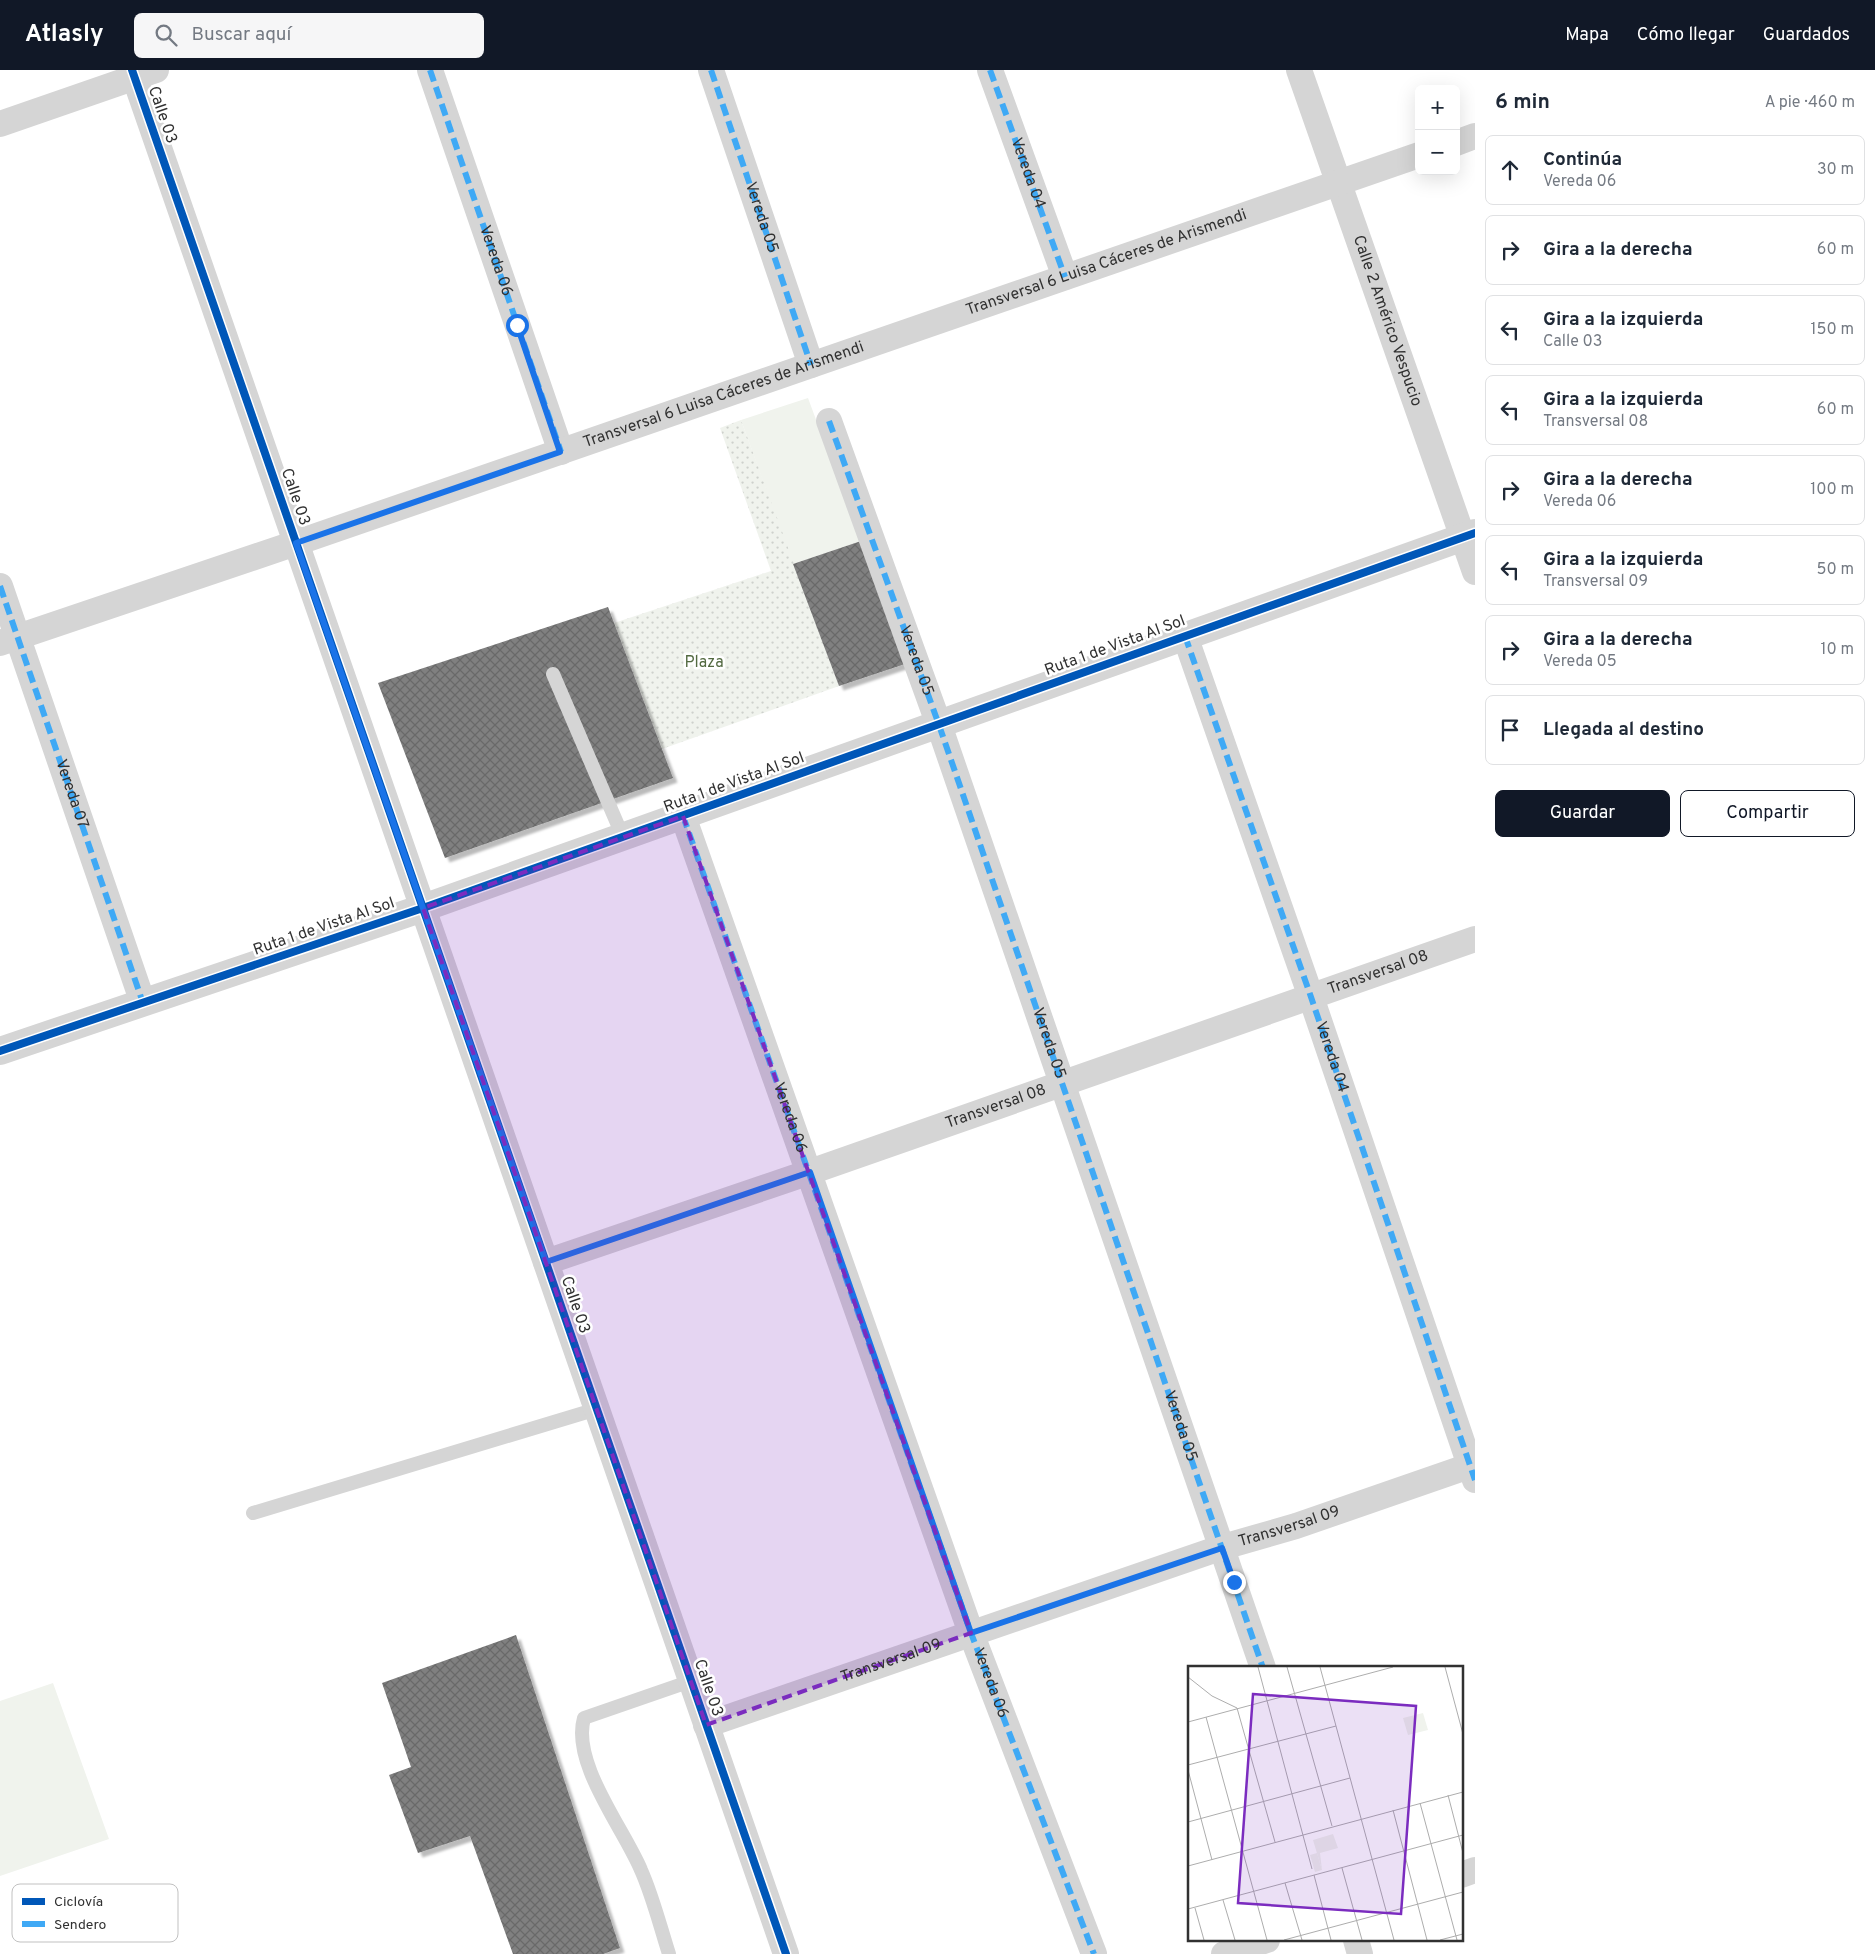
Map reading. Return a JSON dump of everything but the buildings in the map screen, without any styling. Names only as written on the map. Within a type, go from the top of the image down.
[{"type":"street","name":"Vereda 06","points":[[430,70],[560,452]]},
{"type":"street","name":"Vereda 05","points":[[711,70],[811,365]]},
{"type":"street","name":"Vereda 04","points":[[990,70],[1065,277]]},
{"type":"street","name":"Calle 2 Américo Vespucio","points":[[1299,70],[1338,183],[1469,535],[1475,572]]},
{"type":"street","points":[[0,124],[141,72]]},
{"type":"street","name":"Calle 03","points":[[141,72],[296,543],[786,1954]]},
{"type":"street","points":[[1460,141],[1475,136]]},
{"type":"street","name":"Transversal 6 Luisa Cáceres de Arismendi","points":[[9,640],[1415,157]]},
{"type":"street","name":"Vereda 05","points":[[830,421],[939,725],[1064,1084],[1262,1666]]},
{"type":"street","name":"Ruta 1 de Vista Al Sol","points":[[0,1051],[423,908],[1469,535]]},
{"type":"street","name":"Vereda 07","points":[[0,586],[9,640],[143,1003]]},
{"type":"street","name":"Vereda 04","points":[[1185,636],[1473,1470]]},
{"type":"street","name":"Vereda 06","points":[[684,816],[971,1633],[1094,1954]]},
{"type":"street","name":"Transversal 08","points":[[546,1262],[1064,1084],[1475,939]]},
{"type":"street","name":"Transversal 09","points":[[706,1725],[1222,1548],[1473,1470]]},
{"type":"street","points":[[1462,1875],[1475,1870]]},
{"type":"street","points":[[1224,1954],[1261,1942]]},
{"type":"lane","points":[[553,674],[623,837]]},
{"type":"lane","points":[[253,1513],[597,1409]]},
{"type":"lane","points":[[669,1954],[641,1870],[592,1777],[580,1732],[584,1718],[691,1681]]},
{"type":"highlighted area","points":[[683,816],[971,1633],[706,1725],[423,908]]},
{"type":"green space","points":[[808,398],[861,541],[793,564],[741,420]]},
{"type":"green space","name":"Plaza","points":[[741,420],[839,686],[662,749],[614,623],[771,571],[720,428]]},
{"type":"green space","points":[[53,1683],[109,1839],[0,1876],[0,1701]]},
{"type":"marked path","points":[[430,70],[561,452]]},
{"type":"marked path","points":[[711,70],[811,365]]},
{"type":"marked path","points":[[990,70],[1065,277]]},
{"type":"marked path","points":[[829,421],[939,725],[1262,1666]]},
{"type":"marked path","points":[[0,586],[143,1003]]},
{"type":"marked path","points":[[1185,636],[1311,997],[1475,1480]]},
{"type":"marked path","points":[[683,816],[971,1633],[1094,1954]]},
{"type":"cycle path","points":[[132,70],[786,1954]]},
{"type":"cycle path","points":[[0,1051],[423,908],[1475,533]]},
{"type":"route","points":[[517,325],[560,452],[296,543],[546,1262],[810,1172],[971,1633],[1222,1548],[1234,1582]]}]
